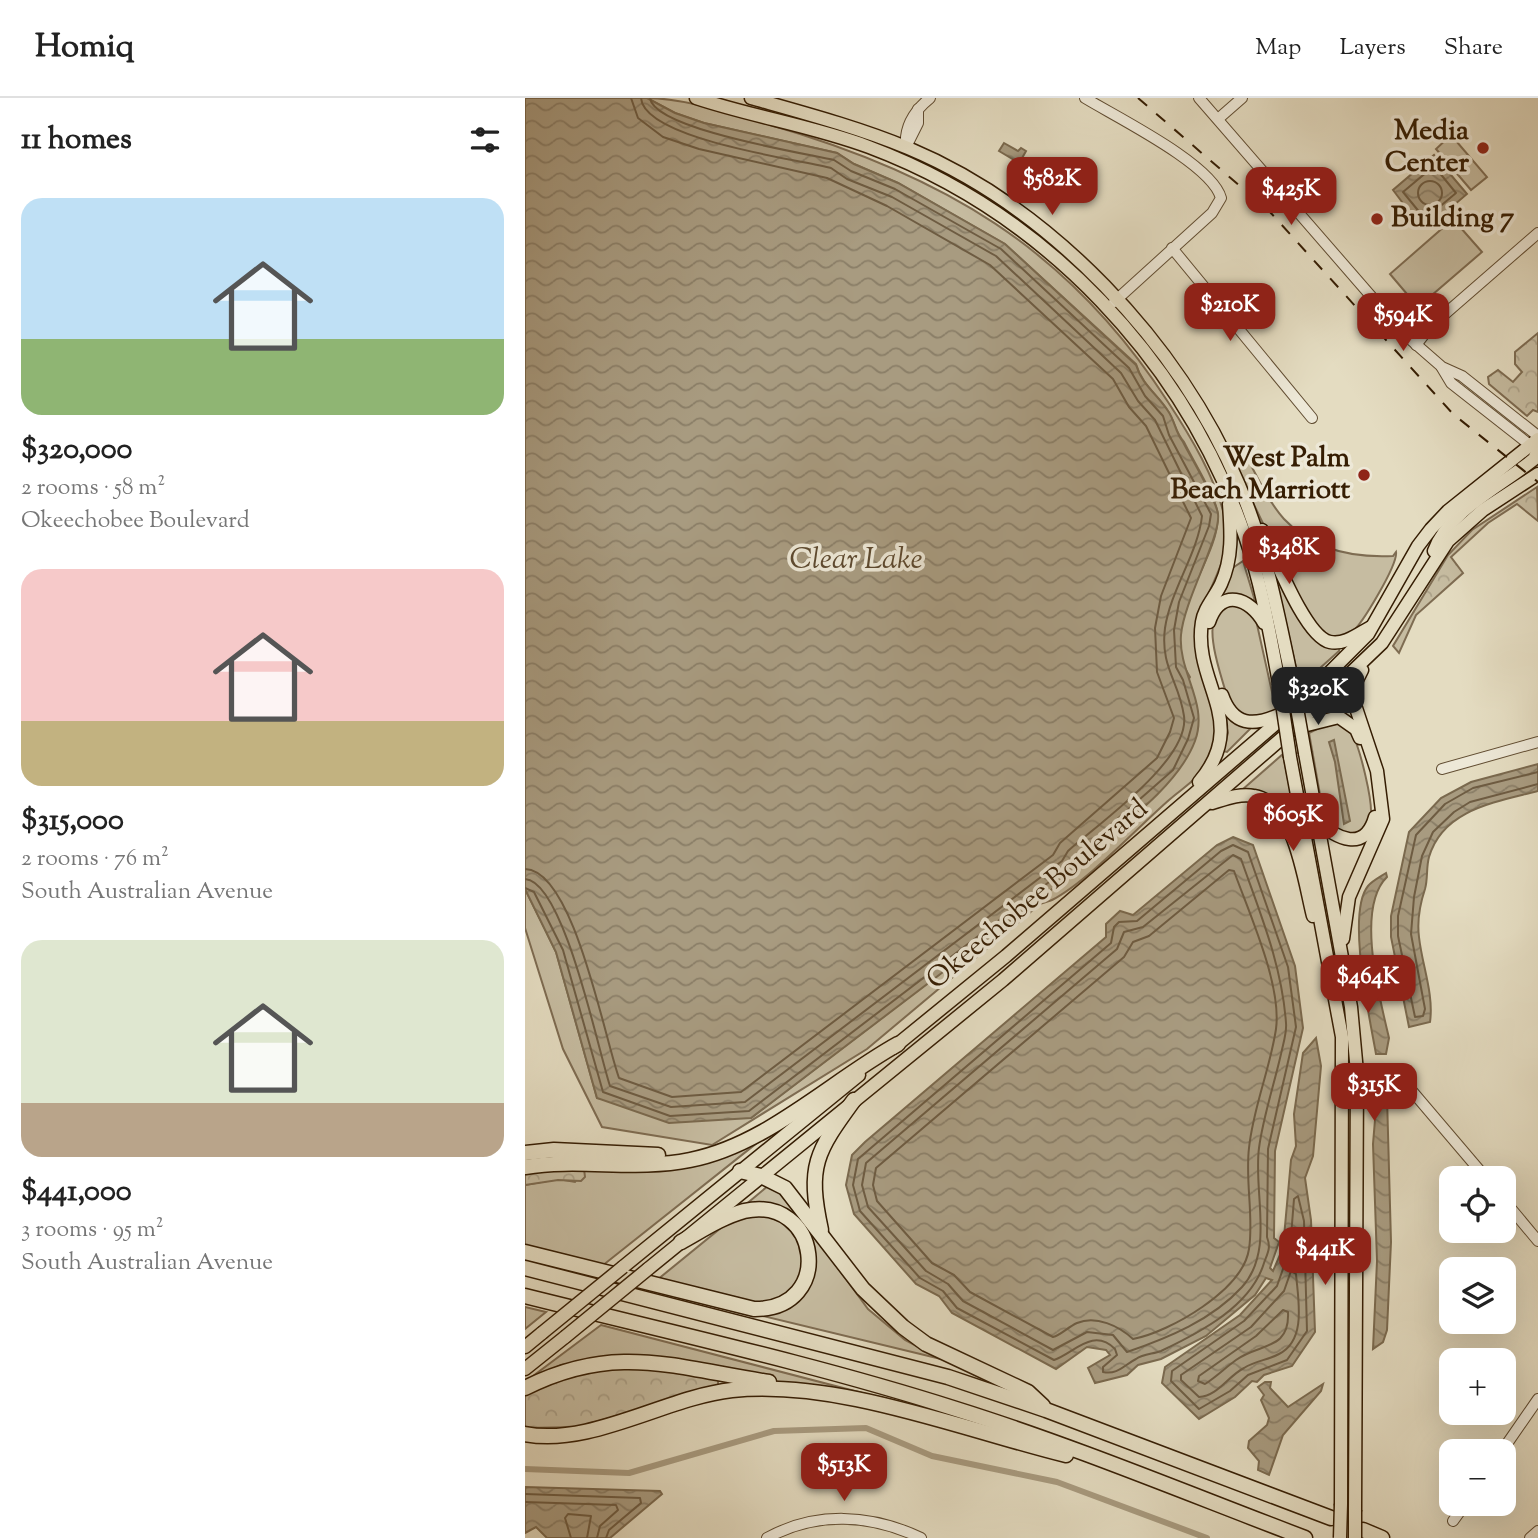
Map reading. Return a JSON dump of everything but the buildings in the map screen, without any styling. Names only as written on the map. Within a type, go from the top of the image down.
[{"type":"highway","points":[[525,1167],[689,1161],[717,1153],[742,1142],[898,1044]]},
{"type":"highway","points":[[821,1232],[814,1198],[817,1158],[832,1130],[854,1100]]},
{"type":"highway","points":[[525,1153],[554,1150],[672,1155],[742,1142]]},
{"type":"highway","points":[[740,1171],[761,1176],[785,1188],[863,1289],[899,1324],[926,1344],[1027,1392],[1046,1410]]},
{"type":"highway","points":[[525,1252],[754,1309],[778,1306],[796,1294],[807,1275],[810,1262],[806,1241],[800,1229],[778,1213],[763,1210],[732,1215],[681,1242]]},
{"type":"highway","points":[[525,1268],[882,1358],[1046,1410],[1331,1518]]},
{"type":"highway","points":[[525,1296],[891,1389],[1000,1423],[1304,1538]]},
{"type":"highway","points":[[525,1388],[575,1366],[628,1361],[774,1383],[947,1420],[1129,1470]]},
{"type":"highway","points":[[525,1434],[548,1435],[594,1428],[683,1401],[733,1390],[817,1394]]},
{"type":"highway","points":[[1359,1534],[1383,1538]]},
{"type":"main road","points":[[696,98],[728,102],[843,138],[935,176],[1012,225],[1113,303]]},
{"type":"main road","points":[[751,98],[906,147],[971,180],[1067,250],[1113,303],[1171,388],[1234,490],[1314,632],[1326,641],[1340,642],[1374,625]]},
{"type":"main road","points":[[899,160],[906,147]]},
{"type":"main road","points":[[1427,571],[1445,531],[1534,459],[1537,446]]},
{"type":"main road","name":"Okeechobee Boulevard","points":[[525,1347],[898,1044],[1295,707],[1353,651],[1374,625],[1411,559],[1448,512],[1537,446]]},
{"type":"main road","name":"Okeechobee Boulevard","points":[[525,1370],[1003,981],[1208,804],[1366,660],[1388,636],[1443,547],[1470,520],[1538,474]]},
{"type":"main road","points":[[1234,490],[1269,633],[1286,682],[1305,753],[1343,964]]},
{"type":"main road","points":[[1234,490],[1266,566],[1286,682],[1290,757],[1351,1071],[1340,1538]]},
{"type":"main road","points":[[1171,814],[1207,772],[1221,743],[1220,711],[1207,668],[1201,628],[1204,614],[1227,567],[1234,490]]},
{"type":"main road","points":[[1227,567],[1239,557],[1252,557],[1266,566]]},
{"type":"main road","points":[[1405,609],[1415,573],[1411,559]]},
{"type":"main road","points":[[1269,633],[1254,606],[1245,601],[1224,602],[1212,614],[1210,644],[1225,703],[1237,720],[1248,723],[1261,722],[1295,707]]},
{"type":"main road","points":[[1359,1534],[1355,1510],[1351,1071],[1343,964],[1344,922],[1353,883],[1383,818],[1377,771],[1357,715],[1353,694],[1366,660]]},
{"type":"main road","points":[[1289,732],[1314,721],[1339,717],[1356,729],[1363,746],[1375,795],[1373,824],[1360,837],[1343,840],[1332,835],[1316,820]]},
{"type":"main road","points":[[1208,804],[1252,795],[1269,802],[1283,815],[1332,974]]},
{"type":"main road","points":[[1313,870],[1329,890]]},
{"type":"main road","points":[[1329,890],[1342,889],[1353,883]]},
{"type":"street","points":[[906,147],[905,134],[918,108],[930,98]]},
{"type":"street","points":[[1085,98],[1175,152],[1216,187],[1221,198],[1212,213],[1113,303]]},
{"type":"street","points":[[1199,98],[1416,345],[1442,367],[1451,383],[1537,446]]},
{"type":"street","points":[[1217,119],[1241,98]]},
{"type":"street","points":[[1416,345],[1430,327],[1538,233]]},
{"type":"street","points":[[1173,248],[1312,418]]},
{"type":"street","points":[[1442,769],[1538,742]]},
{"type":"street","points":[[1351,1071],[1393,1080],[1412,1091],[1476,1166]]},
{"type":"street","points":[[1516,1215],[1538,1241]]},
{"type":"street","points":[[1510,1439],[1538,1399]]},
{"type":"street","points":[[1453,1521],[1457,1516]]},
{"type":"street","points":[[767,1538],[806,1523],[842,1518],[882,1523],[921,1538]]},
{"type":"street","points":[[1530,1538],[1538,1531]]},
{"type":"green space","points":[[647,98],[692,104],[767,124],[889,167],[944,193],[995,224],[1043,259],[1088,300],[1129,348],[1168,402],[1209,473],[1221,503],[1227,534],[1221,566],[1198,626],[1199,653],[1213,702],[1216,726],[1211,752],[1202,771],[1081,881],[1052,900],[1040,904],[867,1049],[712,1145],[602,1127],[563,1049],[525,928],[525,889],[556,952],[597,1098],[751,1118],[1078,868],[1078,862],[1190,677],[1181,657],[1179,636],[1183,615],[1209,554],[1218,516],[1209,490],[1170,415],[1146,384],[1136,364],[1005,244],[898,183],[854,164],[837,153],[704,123],[675,113]]},
{"type":"green space","points":[[1451,135],[1487,177],[1471,190],[1436,149]]},
{"type":"green space","points":[[1453,219],[1482,252],[1418,307],[1390,274]]},
{"type":"green space","points":[[1538,333],[1538,412],[1533,410],[1527,416],[1489,384],[1488,377],[1498,370],[1513,382],[1522,372],[1515,364],[1515,352]]},
{"type":"green space","points":[[1241,448],[1266,494],[1295,530],[1334,550],[1378,556],[1393,556],[1396,552],[1391,569],[1378,594],[1363,619],[1348,635],[1329,638],[1311,623],[1231,457]]},
{"type":"green space","points":[[1537,487],[1538,521],[1517,504],[1488,523],[1451,557],[1463,573],[1416,615],[1399,653],[1393,646],[1448,555],[1472,530]]},
{"type":"green space","points":[[1243,561],[1255,601],[1237,594],[1215,603],[1231,569]]},
{"type":"green space","points":[[1273,564],[1308,631],[1340,646],[1339,651],[1300,686]]},
{"type":"green space","points":[[1236,604],[1247,607],[1256,620],[1276,710],[1255,720],[1231,709],[1213,639],[1214,620],[1223,609]]},
{"type":"green space","points":[[1223,711],[1251,728],[1227,752],[1223,751],[1228,733]]},
{"type":"green space","points":[[1333,721],[1345,726],[1354,739],[1370,802],[1370,820],[1361,831],[1349,837],[1329,828],[1324,817],[1309,733]]},
{"type":"green space","points":[[1283,754],[1303,855],[1289,820],[1276,801],[1256,790],[1243,789]]},
{"type":"green space","points":[[772,1131],[602,1266],[525,1248],[525,1185],[558,1179],[575,1182],[584,1169],[664,1166]]},
{"type":"green space","points":[[584,1169],[585,1177],[581,1181],[558,1180],[525,1185],[525,1171]]},
{"type":"green space","points":[[769,1185],[789,1201],[868,1309],[905,1340],[941,1359],[755,1314],[798,1296],[805,1232],[744,1206]]},
{"type":"green space","points":[[759,1213],[792,1226],[807,1261],[792,1294],[759,1305],[657,1280],[727,1223]]},
{"type":"green space","points":[[525,1307],[546,1312],[525,1329]]},
{"type":"green space","points":[[601,1325],[897,1402],[622,1356],[561,1365],[525,1382]]},
{"type":"green space","points":[[613,1364],[718,1378],[718,1388],[577,1427],[525,1428],[525,1393],[551,1378]]},
{"type":"water","name":"Clear Lake","points":[[525,98],[647,98],[675,113],[704,123],[837,153],[854,164],[898,183],[1005,244],[1136,365],[1146,384],[1170,415],[1218,514],[1214,538],[1188,605],[1181,635],[1181,649],[1196,701],[1198,727],[1195,741],[1174,776],[1144,807],[1078,862],[1078,868],[1068,877],[751,1118],[669,1123],[597,1098],[556,952],[525,889]]},
{"type":"water","points":[[1004,143],[1018,151],[1021,148],[1026,151],[1017,167],[1012,164],[1014,160],[999,151]]},
{"type":"water","points":[[1434,155],[1467,194],[1427,228],[1421,227],[1393,190]]},
{"type":"water","points":[[1334,740],[1350,821],[1344,824],[1335,762],[1329,742]]},
{"type":"water","points":[[1538,764],[1538,791],[1473,810],[1446,828],[1436,841],[1428,861],[1418,925],[1430,1001],[1430,1022],[1409,1027],[1391,937],[1391,916],[1409,832],[1441,798],[1471,782]]},
{"type":"water","points":[[1233,837],[1253,845],[1295,966],[1303,1028],[1275,1151],[1274,1238],[1279,1242],[1270,1268],[1273,1271],[1283,1248],[1291,1160],[1296,1146],[1294,1114],[1303,1053],[1316,1038],[1321,1066],[1313,1156],[1305,1178],[1311,1220],[1315,1332],[1292,1366],[1264,1375],[1257,1382],[1252,1381],[1235,1397],[1199,1419],[1162,1383],[1165,1367],[1240,1315],[1272,1280],[1266,1278],[1255,1295],[1206,1336],[1161,1359],[1138,1365],[1127,1375],[1095,1383],[1088,1368],[1110,1355],[1106,1350],[1087,1347],[1056,1369],[952,1313],[939,1296],[916,1284],[854,1214],[846,1185],[852,1155],[865,1142],[1106,937],[1106,924],[1120,911],[1133,915],[1217,845]]},
{"type":"water","points":[[1386,873],[1387,877],[1378,891],[1373,910],[1371,931],[1376,978],[1389,1038],[1386,1054],[1376,1054],[1361,967],[1359,919],[1362,900],[1368,886]]},
{"type":"water","points":[[1383,1094],[1387,1097],[1391,1242],[1387,1330],[1383,1342],[1373,1349],[1377,1261],[1373,1144],[1377,1096]]},
{"type":"water","points":[[1265,1382],[1271,1382],[1270,1388],[1288,1407],[1323,1384],[1321,1391],[1283,1435],[1269,1475],[1258,1470],[1259,1461],[1248,1448],[1249,1441],[1267,1425],[1269,1418],[1261,1400],[1264,1395],[1258,1387]]},
{"type":"water","points":[[525,1487],[660,1491],[662,1494],[610,1538],[547,1538],[536,1527],[525,1533]]},
{"type":"waterway","points":[[525,1469],[629,1473],[774,1431],[866,1428],[932,1456],[1057,1482],[1207,1538]]},
{"type":"railway","points":[[1138,98],[1270,212],[1453,414],[1538,482]]},
{"type":"place","name":"Media Center","points":[[1483,148]]},
{"type":"place","name":"Building 7","points":[[1377,219]]},
{"type":"place","name":"West Palm Beach Marriott","points":[[1364,475]]}]
